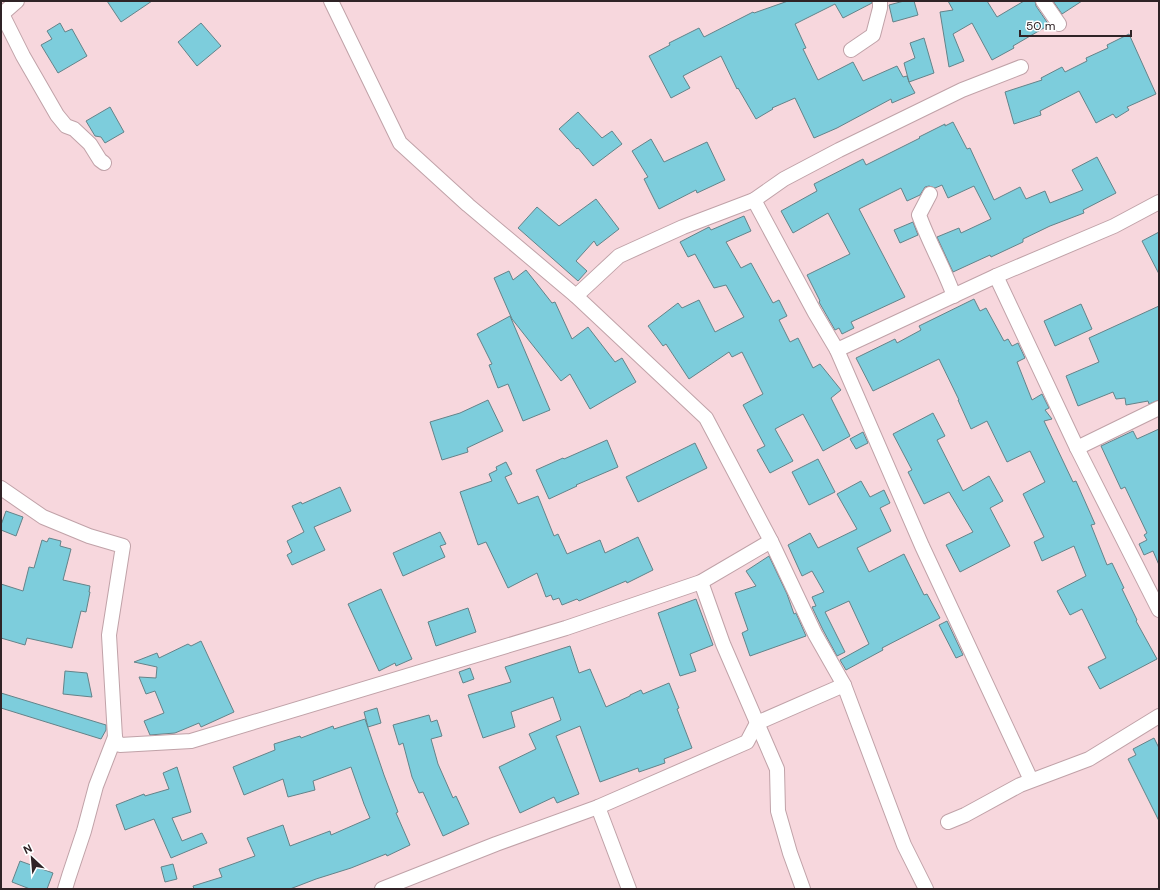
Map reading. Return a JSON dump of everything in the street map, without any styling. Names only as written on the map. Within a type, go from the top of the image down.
[{"type":"street","points":[[17,1],[1,14],[58,115],[66,126],[74,129],[90,144],[100,160],[104,162]]},
{"type":"street","points":[[331,1],[400,143],[468,205],[576,296],[706,418],[771,541],[815,634],[844,685],[904,845],[926,889]]},
{"type":"street","points":[[851,50],[873,35],[880,8],[880,1]]},
{"type":"street","points":[[1043,1],[1059,24]]},
{"type":"street","points":[[576,296],[619,256],[683,227],[754,200],[784,179],[839,150],[962,90],[1021,67]]},
{"type":"street","points":[[930,194],[919,215],[927,236],[947,276],[954,296]]},
{"type":"street","points":[[754,200],[815,314],[837,350],[922,546],[1031,780]]},
{"type":"street","points":[[837,350],[996,276],[1114,226],[1159,202]]},
{"type":"street","points":[[996,276],[1077,448],[1159,610]]},
{"type":"street","points":[[1077,448],[1159,408]]},
{"type":"street","points":[[1,488],[43,517],[89,536],[122,546],[108,635],[115,738],[96,786],[84,832],[65,889]]},
{"type":"street","points":[[115,738],[120,745],[191,742],[566,628],[701,582],[771,541]]},
{"type":"street","points":[[701,582],[722,644],[777,769],[778,811],[790,853],[803,889]]},
{"type":"street","points":[[382,889],[496,844],[598,807],[747,742],[757,723],[844,685]]},
{"type":"street","points":[[948,822],[965,815],[1031,780],[1089,759],[1159,716]]},
{"type":"street","points":[[598,807],[629,889]]},
{"type":"building","points":[[107,1],[152,1],[121,22]]},
{"type":"building","points":[[788,1],[872,1],[872,3],[843,18],[835,4],[795,24],[806,48],[803,49],[818,80],[853,62],[863,81],[897,66],[903,77],[907,76],[915,93],[892,103],[891,99],[837,128],[814,138],[795,98],[772,108],[773,109],[756,119],[738,88],[737,89],[721,56],[683,76],[690,88],[671,98],[649,56],[670,45],[669,43],[699,28],[704,37],[753,12],[754,13]]},
{"type":"building","points":[[904,1],[914,1],[918,15],[893,22],[889,5]]},
{"type":"building","points":[[948,1],[987,1],[997,17],[1024,1],[1035,1],[1036,6],[1049,25],[1013,46],[1014,48],[992,60],[972,23],[953,34],[964,61],[949,67],[940,12],[953,10]]},
{"type":"building","points":[[1053,1],[1082,1],[1062,14]]},
{"type":"building","points":[[60,23],[65,32],[72,29],[87,56],[58,73],[41,45],[52,39],[47,31]]},
{"type":"building","points":[[201,23],[221,46],[197,66],[178,42]]},
{"type":"building","points":[[1129,34],[1156,94],[1127,107],[1129,110],[1116,118],[1113,114],[1096,123],[1079,91],[1040,111],[1041,115],[1014,124],[1005,92],[1042,80],[1041,78],[1062,67],[1065,72],[1087,61],[1086,58],[1108,48],[1107,45]]},
{"type":"building","points":[[924,38],[934,73],[909,82],[904,63],[915,58],[910,43]]},
{"type":"building","points":[[110,107],[124,132],[105,143],[101,137],[95,136],[86,121]]},
{"type":"building","points":[[578,112],[602,138],[612,131],[622,144],[593,166],[559,129]]},
{"type":"building","points":[[953,122],[967,149],[970,148],[994,200],[1020,187],[1026,199],[1045,191],[1050,203],[1083,190],[1072,170],[1097,157],[1116,193],[1083,210],[1084,213],[1050,226],[1023,239],[1023,242],[953,272],[937,237],[959,228],[961,233],[991,219],[974,186],[948,198],[942,185],[935,188],[929,186],[925,187],[920,195],[907,201],[901,188],[859,209],[905,297],[851,322],[854,328],[842,334],[839,328],[835,330],[819,302],[820,301],[807,275],[850,254],[828,213],[793,233],[781,211],[817,191],[814,184],[863,159],[866,165],[945,124],[945,126]]},
{"type":"building","points":[[651,139],[664,162],[707,142],[725,180],[697,193],[696,190],[659,209],[644,179],[648,177],[632,151]]},
{"type":"building","points":[[596,199],[619,229],[597,246],[594,241],[576,261],[587,271],[578,281],[518,228],[537,207],[559,226]]},
{"type":"building","points":[[744,216],[751,231],[726,242],[741,268],[751,263],[773,303],[779,300],[787,316],[779,320],[790,342],[798,338],[813,368],[820,364],[841,390],[831,398],[850,436],[823,451],[803,414],[775,429],[793,461],[770,473],[757,450],[765,446],[743,405],[763,394],[742,352],[732,357],[729,352],[689,379],[666,344],[663,346],[648,326],[678,303],[682,308],[699,300],[715,332],[744,317],[726,285],[714,288],[695,254],[688,257],[680,242],[709,227],[711,230]]},
{"type":"building","points":[[913,222],[918,235],[900,243],[894,230]]},
{"type":"building","points":[[1159,232],[1159,274],[1142,241]]},
{"type":"building","points":[[526,270],[552,303],[555,302],[572,339],[588,327],[615,362],[622,358],[636,382],[590,409],[570,374],[561,381],[512,319],[494,278],[509,271],[513,280]]},
{"type":"building","points":[[974,299],[980,311],[986,308],[1004,341],[1008,339],[1012,346],[1018,343],[1025,358],[1017,362],[1032,400],[1042,394],[1049,408],[1045,410],[1052,419],[1044,421],[1073,482],[1076,481],[1095,524],[1091,525],[1107,565],[1112,563],[1124,588],[1122,589],[1137,620],[1136,621],[1157,659],[1100,689],[1088,667],[1106,658],[1082,609],[1070,615],[1057,591],[1086,576],[1074,546],[1042,561],[1034,542],[1044,537],[1023,494],[1045,482],[1030,451],[1007,462],[987,421],[971,429],[939,359],[873,391],[856,358],[895,339],[897,343],[921,330],[919,326]]},
{"type":"building","points":[[1081,304],[1092,329],[1055,346],[1044,321]]},
{"type":"building","points":[[1159,306],[1159,400],[1149,404],[1148,401],[1126,405],[1125,398],[1116,399],[1113,392],[1078,406],[1066,376],[1099,362],[1089,338]]},
{"type":"building","points":[[510,316],[550,410],[523,421],[508,384],[498,388],[489,365],[492,364],[477,334]]},
{"type":"building","points":[[488,400],[503,431],[467,448],[468,452],[442,460],[430,422],[460,413]]},
{"type":"building","points":[[933,413],[945,436],[937,440],[963,491],[989,476],[1003,501],[990,508],[1010,546],[960,572],[946,545],[973,532],[949,492],[924,504],[908,472],[912,470],[893,434]]},
{"type":"building","points":[[1159,429],[1159,565],[1153,551],[1144,555],[1139,544],[1147,540],[1144,535],[1147,533],[1125,487],[1121,489],[1101,446],[1133,431],[1137,439]]},
{"type":"building","points":[[863,432],[868,443],[856,449],[850,439]]},
{"type":"building","points":[[607,440],[618,467],[576,485],[577,486],[549,499],[536,470]]},
{"type":"building","points":[[695,443],[707,468],[638,502],[626,477]]},
{"type":"building","points":[[818,459],[835,492],[809,505],[792,472]]},
{"type":"building","points":[[506,462],[512,474],[505,477],[518,504],[538,496],[554,536],[558,534],[567,554],[600,540],[605,553],[638,537],[653,570],[627,583],[626,581],[579,601],[577,599],[562,605],[559,598],[553,600],[551,595],[546,597],[537,573],[508,588],[486,542],[478,545],[460,492],[492,481],[489,474],[497,470],[496,467]]},
{"type":"building","points":[[861,481],[870,497],[884,490],[890,503],[880,508],[891,531],[857,548],[869,572],[904,554],[924,595],[927,594],[940,618],[882,648],[883,650],[846,670],[840,660],[869,644],[849,601],[825,612],[845,652],[837,656],[812,607],[816,606],[812,597],[824,592],[812,571],[802,576],[788,545],[810,533],[818,548],[857,529],[837,494]]},
{"type":"building","points":[[340,487],[351,511],[314,527],[325,550],[292,565],[287,555],[292,552],[287,541],[304,532],[292,506],[301,502],[302,504]]},
{"type":"building","points":[[6,511],[23,517],[16,536],[1,530],[1,525]]},
{"type":"building","points":[[440,532],[446,544],[440,546],[445,557],[403,576],[393,553]]},
{"type":"building","points":[[49,538],[61,541],[60,546],[71,549],[63,580],[90,586],[86,612],[81,611],[72,648],[27,638],[25,645],[1,638],[1,584],[23,591],[29,567],[34,568],[42,540],[47,542]]},
{"type":"building","points":[[769,556],[787,594],[794,614],[796,613],[806,636],[750,656],[742,633],[748,630],[735,593],[756,586],[746,571]]},
{"type":"building","points":[[381,589],[412,659],[396,666],[395,663],[379,671],[348,604]]},
{"type":"building","points":[[696,599],[713,645],[690,654],[696,671],[680,676],[658,613]]},
{"type":"building","points":[[468,608],[476,632],[436,646],[428,622]]},
{"type":"building","points":[[947,621],[963,655],[956,658],[939,625]]},
{"type":"building","points":[[201,641],[234,712],[201,727],[199,723],[175,733],[150,735],[144,721],[164,713],[155,691],[146,694],[139,677],[156,678],[157,667],[134,662],[157,653],[159,658],[188,644],[191,646]]},
{"type":"building","points":[[570,646],[579,673],[590,669],[606,707],[641,690],[643,694],[669,683],[692,748],[664,759],[665,763],[639,772],[638,768],[600,782],[580,726],[556,736],[579,794],[557,803],[554,797],[520,813],[499,767],[536,749],[529,734],[561,720],[553,697],[511,712],[515,727],[483,738],[468,695],[511,682],[505,667]]},
{"type":"building","points":[[470,668],[474,679],[463,683],[459,672]]},
{"type":"building","points":[[65,671],[87,673],[92,697],[63,694]]},
{"type":"building","points":[[1,693],[106,725],[106,730],[101,739],[1,708]]},
{"type":"building","points":[[377,708],[381,723],[368,727],[364,712]]},
{"type":"building","points":[[429,715],[431,722],[437,720],[442,736],[431,739],[438,764],[453,798],[456,796],[469,824],[443,836],[423,792],[419,793],[412,777],[403,743],[399,745],[393,725]]},
{"type":"building","points":[[365,719],[398,812],[396,813],[410,845],[387,856],[386,854],[290,889],[194,889],[193,886],[222,877],[219,869],[255,856],[247,838],[283,825],[290,846],[330,831],[331,835],[370,818],[351,767],[313,781],[315,790],[288,797],[283,779],[244,795],[233,767],[275,750],[274,744],[300,736],[301,738],[333,726],[334,729]]},
{"type":"building","points":[[1154,738],[1159,748],[1159,821],[1128,759],[1136,755],[1133,749]]},
{"type":"building","points":[[177,767],[191,812],[172,818],[182,841],[202,833],[207,843],[171,858],[154,819],[125,830],[116,805],[144,794],[145,796],[169,789],[163,773]]},
{"type":"building","points":[[20,861],[53,873],[47,889],[30,889],[12,882]]},
{"type":"building","points":[[173,864],[177,879],[165,882],[161,867]]}]
